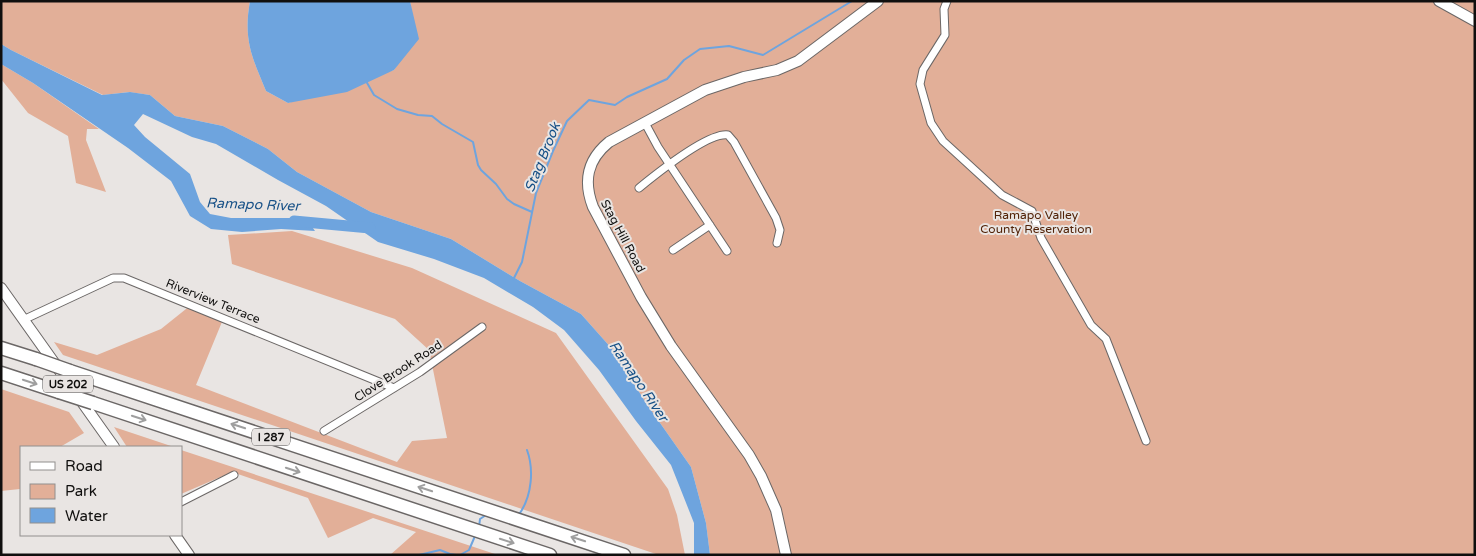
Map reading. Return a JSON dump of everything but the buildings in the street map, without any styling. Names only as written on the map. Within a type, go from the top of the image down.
[{"type":"highway","name":"I 287","points":[[1,348],[624,555]]},
{"type":"highway","name":"I 287","points":[[1,373],[550,555]]},
{"type":"street","name":"Stag Hill Road","points":[[786,555],[776,510],[761,476],[661,330],[641,297],[590,200],[588,175],[590,166],[599,150],[609,142],[705,90],[744,77],[778,70],[798,61],[878,1]]},
{"type":"street","points":[[947,1],[944,8],[945,36],[923,70],[920,84],[931,123],[943,141],[1002,196],[1032,211],[1041,238],[1068,285],[1091,324],[1106,339],[1146,441]]},
{"type":"street","points":[[1440,1],[1475,21]]},
{"type":"street","points":[[645,123],[669,164],[727,250]]},
{"type":"street","points":[[639,188],[669,164],[717,136],[725,135],[730,137],[776,218],[780,230],[778,243]]},
{"type":"street","points":[[673,250],[710,225]]},
{"type":"street","name":"Riverview Terrace","points":[[24,320],[113,278],[124,278],[394,388]]},
{"type":"street","name":"US 202","points":[[1,288],[113,446]]},
{"type":"street","name":"Clove Brook Road","points":[[324,431],[420,372],[482,327]]},
{"type":"street","points":[[182,501],[234,475]]},
{"type":"street","points":[[176,536],[189,555]]},
{"type":"green space","name":"Ramapo Valley County Reservation","points":[[1,1],[250,1],[248,38],[257,68],[266,91],[288,103],[394,70],[403,56],[412,15],[410,1],[1475,1],[1475,555],[710,555],[706,523],[691,467],[646,403],[613,350],[581,314],[520,281],[451,239],[371,212],[297,172],[268,149],[223,126],[175,116],[150,95],[129,92],[103,95],[11,50],[1,44]]},
{"type":"green space","points":[[1,64],[33,83],[99,129],[87,129],[86,140],[106,192],[76,183],[68,136],[28,113],[1,79]]},
{"type":"green space","points":[[292,231],[412,268],[556,333],[668,489],[677,515],[685,555],[659,555],[63,355],[54,342],[97,355],[161,329],[191,305],[224,317],[196,385],[397,462],[412,441],[447,438],[429,350],[395,319],[232,264],[228,235]]},
{"type":"green space","points":[[1,389],[69,412],[84,433],[62,446],[20,446],[20,489],[1,491]]},
{"type":"green space","points":[[114,427],[171,446],[126,446]]},
{"type":"green space","points":[[182,450],[498,555],[390,555],[416,532],[373,518],[328,538],[308,498],[232,472],[182,494]]},
{"type":"water","points":[[250,1],[410,1],[419,39],[394,70],[347,92],[288,103],[266,91],[257,68],[248,38]]},
{"type":"water","points":[[1,44],[102,95],[130,92],[150,95],[175,116],[223,126],[268,149],[297,172],[371,212],[451,239],[520,281],[581,314],[613,350],[646,403],[691,467],[706,523],[710,555],[694,555],[694,523],[671,465],[599,370],[564,330],[533,307],[484,278],[434,259],[378,242],[326,206],[216,144],[192,137],[143,114],[134,125],[145,137],[190,174],[200,202],[210,214],[231,218],[306,218],[315,231],[281,229],[242,232],[211,229],[190,216],[171,181],[128,148],[33,83],[1,64]]},
{"type":"waterway","name":"Stag Brook","points":[[513,280],[522,262],[536,193],[553,151],[567,121],[589,100],[615,105],[627,97],[667,79],[684,60],[700,49],[729,46],[763,55],[852,1]]},
{"type":"waterway","points":[[366,81],[374,95],[397,109],[418,115],[432,116],[473,142],[478,165],[481,170],[496,184],[507,199],[532,212]]},
{"type":"waterway","name":"Ramapo River","points":[[294,221],[370,228]]},
{"type":"waterway","points":[[516,513],[520,513],[524,506],[531,482],[531,465],[527,450]]},
{"type":"waterway","points":[[479,527],[480,519],[486,515]]},
{"type":"waterway","points":[[460,555],[469,550],[475,536]]},
{"type":"waterway","points":[[419,555],[440,550],[456,555]]}]
